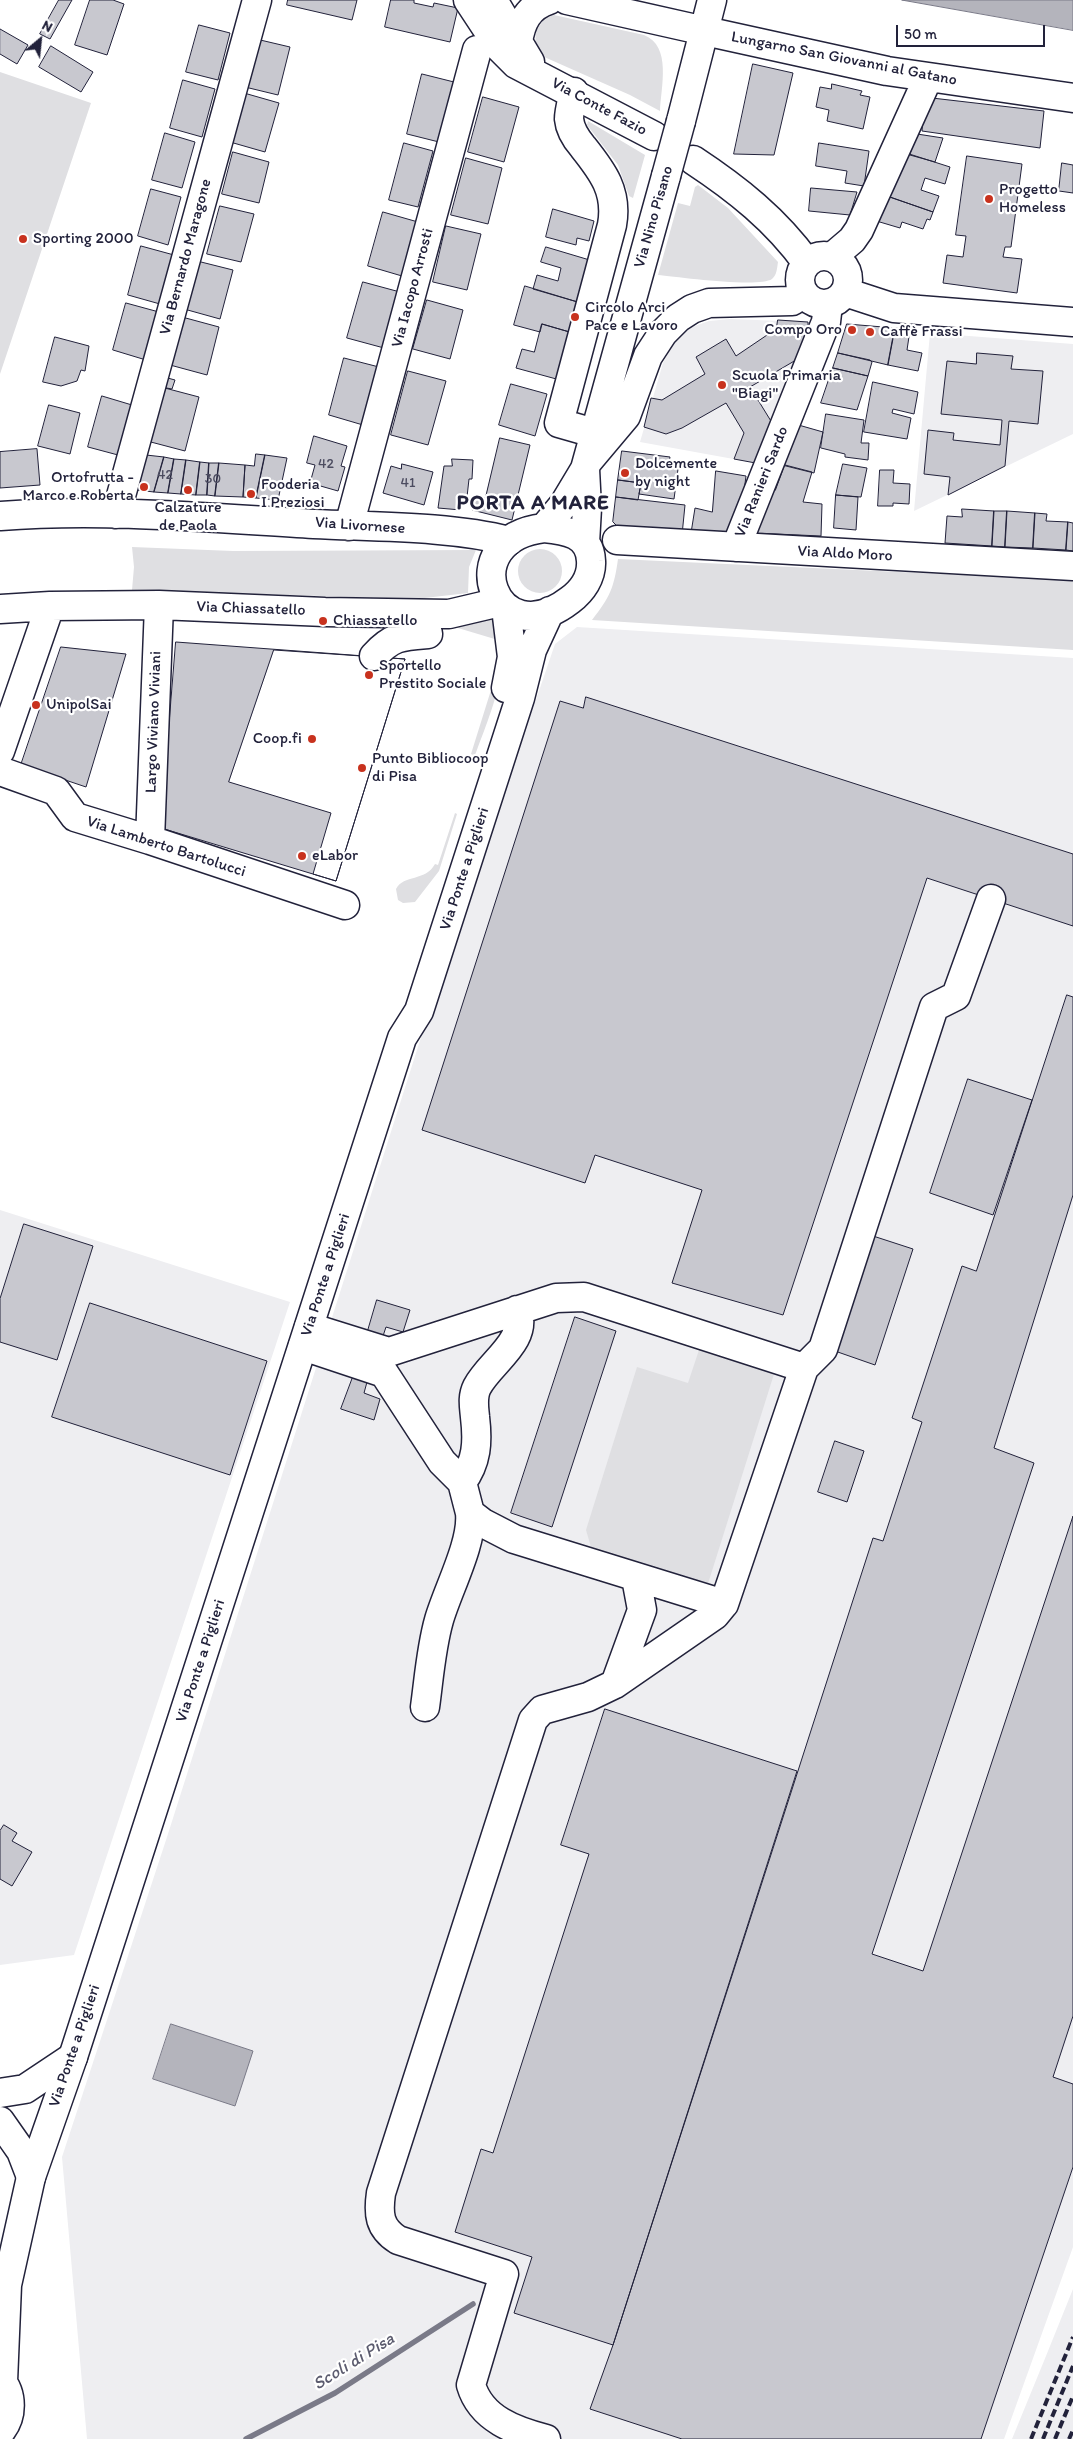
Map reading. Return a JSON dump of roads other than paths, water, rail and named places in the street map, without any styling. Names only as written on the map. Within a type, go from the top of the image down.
[{"type":"street","name":"Via Bernardo Maragone","points":[[116,514],[257,0]]},
{"type":"street","name":"Via Conte Fazio","points":[[468,0],[505,54],[526,70],[574,92],[654,136]]},
{"type":"street","name":"Via Conte Fazio","points":[[494,0],[530,62],[545,78]]},
{"type":"street","points":[[518,42],[525,17],[536,6],[549,0]]},
{"type":"street","name":"Lungarno San Giovanni al Gatano","points":[[567,0],[814,56],[928,78],[1073,98]]},
{"type":"street","name":"Via Nino Pisano","points":[[585,543],[587,465],[594,433],[706,31],[712,0]]},
{"type":"street","name":"Via Iacopo Arrosti","points":[[349,526],[477,50]]},
{"type":"street","points":[[928,78],[859,230],[848,244],[820,260],[800,276],[800,286],[804,293],[814,302],[837,298],[894,308],[1073,322]]},
{"type":"street","points":[[574,92],[569,118],[571,127],[579,142],[609,184],[615,209],[559,423],[594,433]]},
{"type":"street","points":[[693,160],[729,184],[820,260],[840,261],[848,280],[837,298]]},
{"type":"street","points":[[587,465],[626,416],[648,356],[660,336],[678,318],[692,308],[709,303],[792,301],[804,293]]},
{"type":"street","name":"Via Ranieri Sardo","points":[[736,547],[837,298]]},
{"type":"street","name":"Via Nino Pisano","points":[[544,528],[564,504],[587,465]]},
{"type":"street","name":"Via Livornese","points":[[0,516],[45,513],[116,514],[481,535],[510,541]]},
{"type":"street","points":[[544,528],[571,532],[585,543],[591,557],[588,579],[571,600],[550,611],[528,615],[516,613],[503,605],[492,590],[490,577],[495,560],[510,541],[523,533],[544,528]]},
{"type":"street","name":"Via Aldo Moro","points":[[617,540],[1073,566]]},
{"type":"street","name":"Via Chiassatello","points":[[0,609],[50,606],[159,605],[325,612],[429,631],[450,614],[503,605]]},
{"type":"street","name":"Largo Viviano Viviani","points":[[150,840],[159,605]]},
{"type":"street","name":"Via Ponte a Piglieri","points":[[7,2431],[10,2401],[1,2380],[3,2292],[31,2177],[73,2057],[402,1038],[405,1009],[418,964],[510,673],[512,657],[503,605]]},
{"type":"street","points":[[0,751],[50,606]]},
{"type":"street","name":"Via Ponte a Piglieri","points":[[402,1038],[419,1011],[517,706],[532,650],[550,611]]},
{"type":"street","points":[[374,656],[385,644],[396,638],[429,631]]},
{"type":"street","name":"Via Lamberto Bartolucci","points":[[0,771],[56,791],[75,817],[345,905]]},
{"type":"street","points":[[0,789],[45,805]]},
{"type":"street","points":[[546,2439],[514,2430],[500,2421],[488,2412],[474,2396],[471,2385],[504,2274],[398,2240],[384,2229],[380,2221],[381,2193],[530,1727],[542,1710],[588,1697],[615,1684],[715,1615],[724,1604],[804,1368],[823,1349],[934,1007],[956,996],[991,899]]},
{"type":"street","points":[[306,1337],[389,1352],[556,1298],[584,1297],[804,1368]]},
{"type":"street","points":[[462,1482],[474,1462],[474,1394],[482,1379],[516,1337],[520,1317],[517,1310]]},
{"type":"street","points":[[306,1337],[384,1373],[442,1462],[462,1482],[472,1527],[446,1600],[433,1646],[425,1707]]},
{"type":"street","points":[[470,1513],[483,1523],[514,1539],[724,1604]]},
{"type":"street","points":[[615,1684],[642,1610],[636,1578]]},
{"type":"street","points":[[0,2093],[25,2089],[73,2057]]},
{"type":"street","points":[[0,2121],[21,2151],[31,2177]]},
{"type":"waterway","name":"Scoli di Pisa","points":[[246,2439],[335,2393],[473,2304]]},
{"type":"railway","points":[[1031,2439],[1073,2337]]},
{"type":"railway","points":[[1043,2439],[1073,2366]]},
{"type":"railway","points":[[1055,2439],[1073,2396]]},
{"type":"railway","points":[[1069,2439],[1073,2430]]},
{"type":"place","name":"Progetto Homeless","points":[[989,199]]},
{"type":"place","name":"Sporting 2000","points":[[23,239]]},
{"type":"place","name":"Circolo Arci Pace e Lavoro","points":[[575,317]]},
{"type":"place","name":"Compo Oro","points":[[852,330]]},
{"type":"place","name":"Caffè Frassi","points":[[870,332]]},
{"type":"place","name":"Scuola Primaria \"Biagi\"","points":[[722,385]]},
{"type":"place","name":"Dolcemente by night","points":[[625,473]]},
{"type":"place","name":"Ortofrutta - Marco e Roberta","points":[[144,487]]},
{"type":"place","name":"Calzature de Paola","points":[[188,490]]},
{"type":"place","name":"Fooderia I Preziosi","points":[[251,494]]},
{"type":"place","name":"Chiassatello","points":[[323,621]]},
{"type":"place","name":"Sportello Prestito Sociale","points":[[369,675]]},
{"type":"place","name":"UnipolSai","points":[[36,705]]},
{"type":"place","name":"Coop.fi","points":[[312,739]]},
{"type":"place","name":"Punto Bibliocoop di Pisa","points":[[362,768]]},
{"type":"place","name":"eLabor","points":[[302,856]]},
{"type":"district","name":"PORTA A MARE","points":[[533,504]]}]
